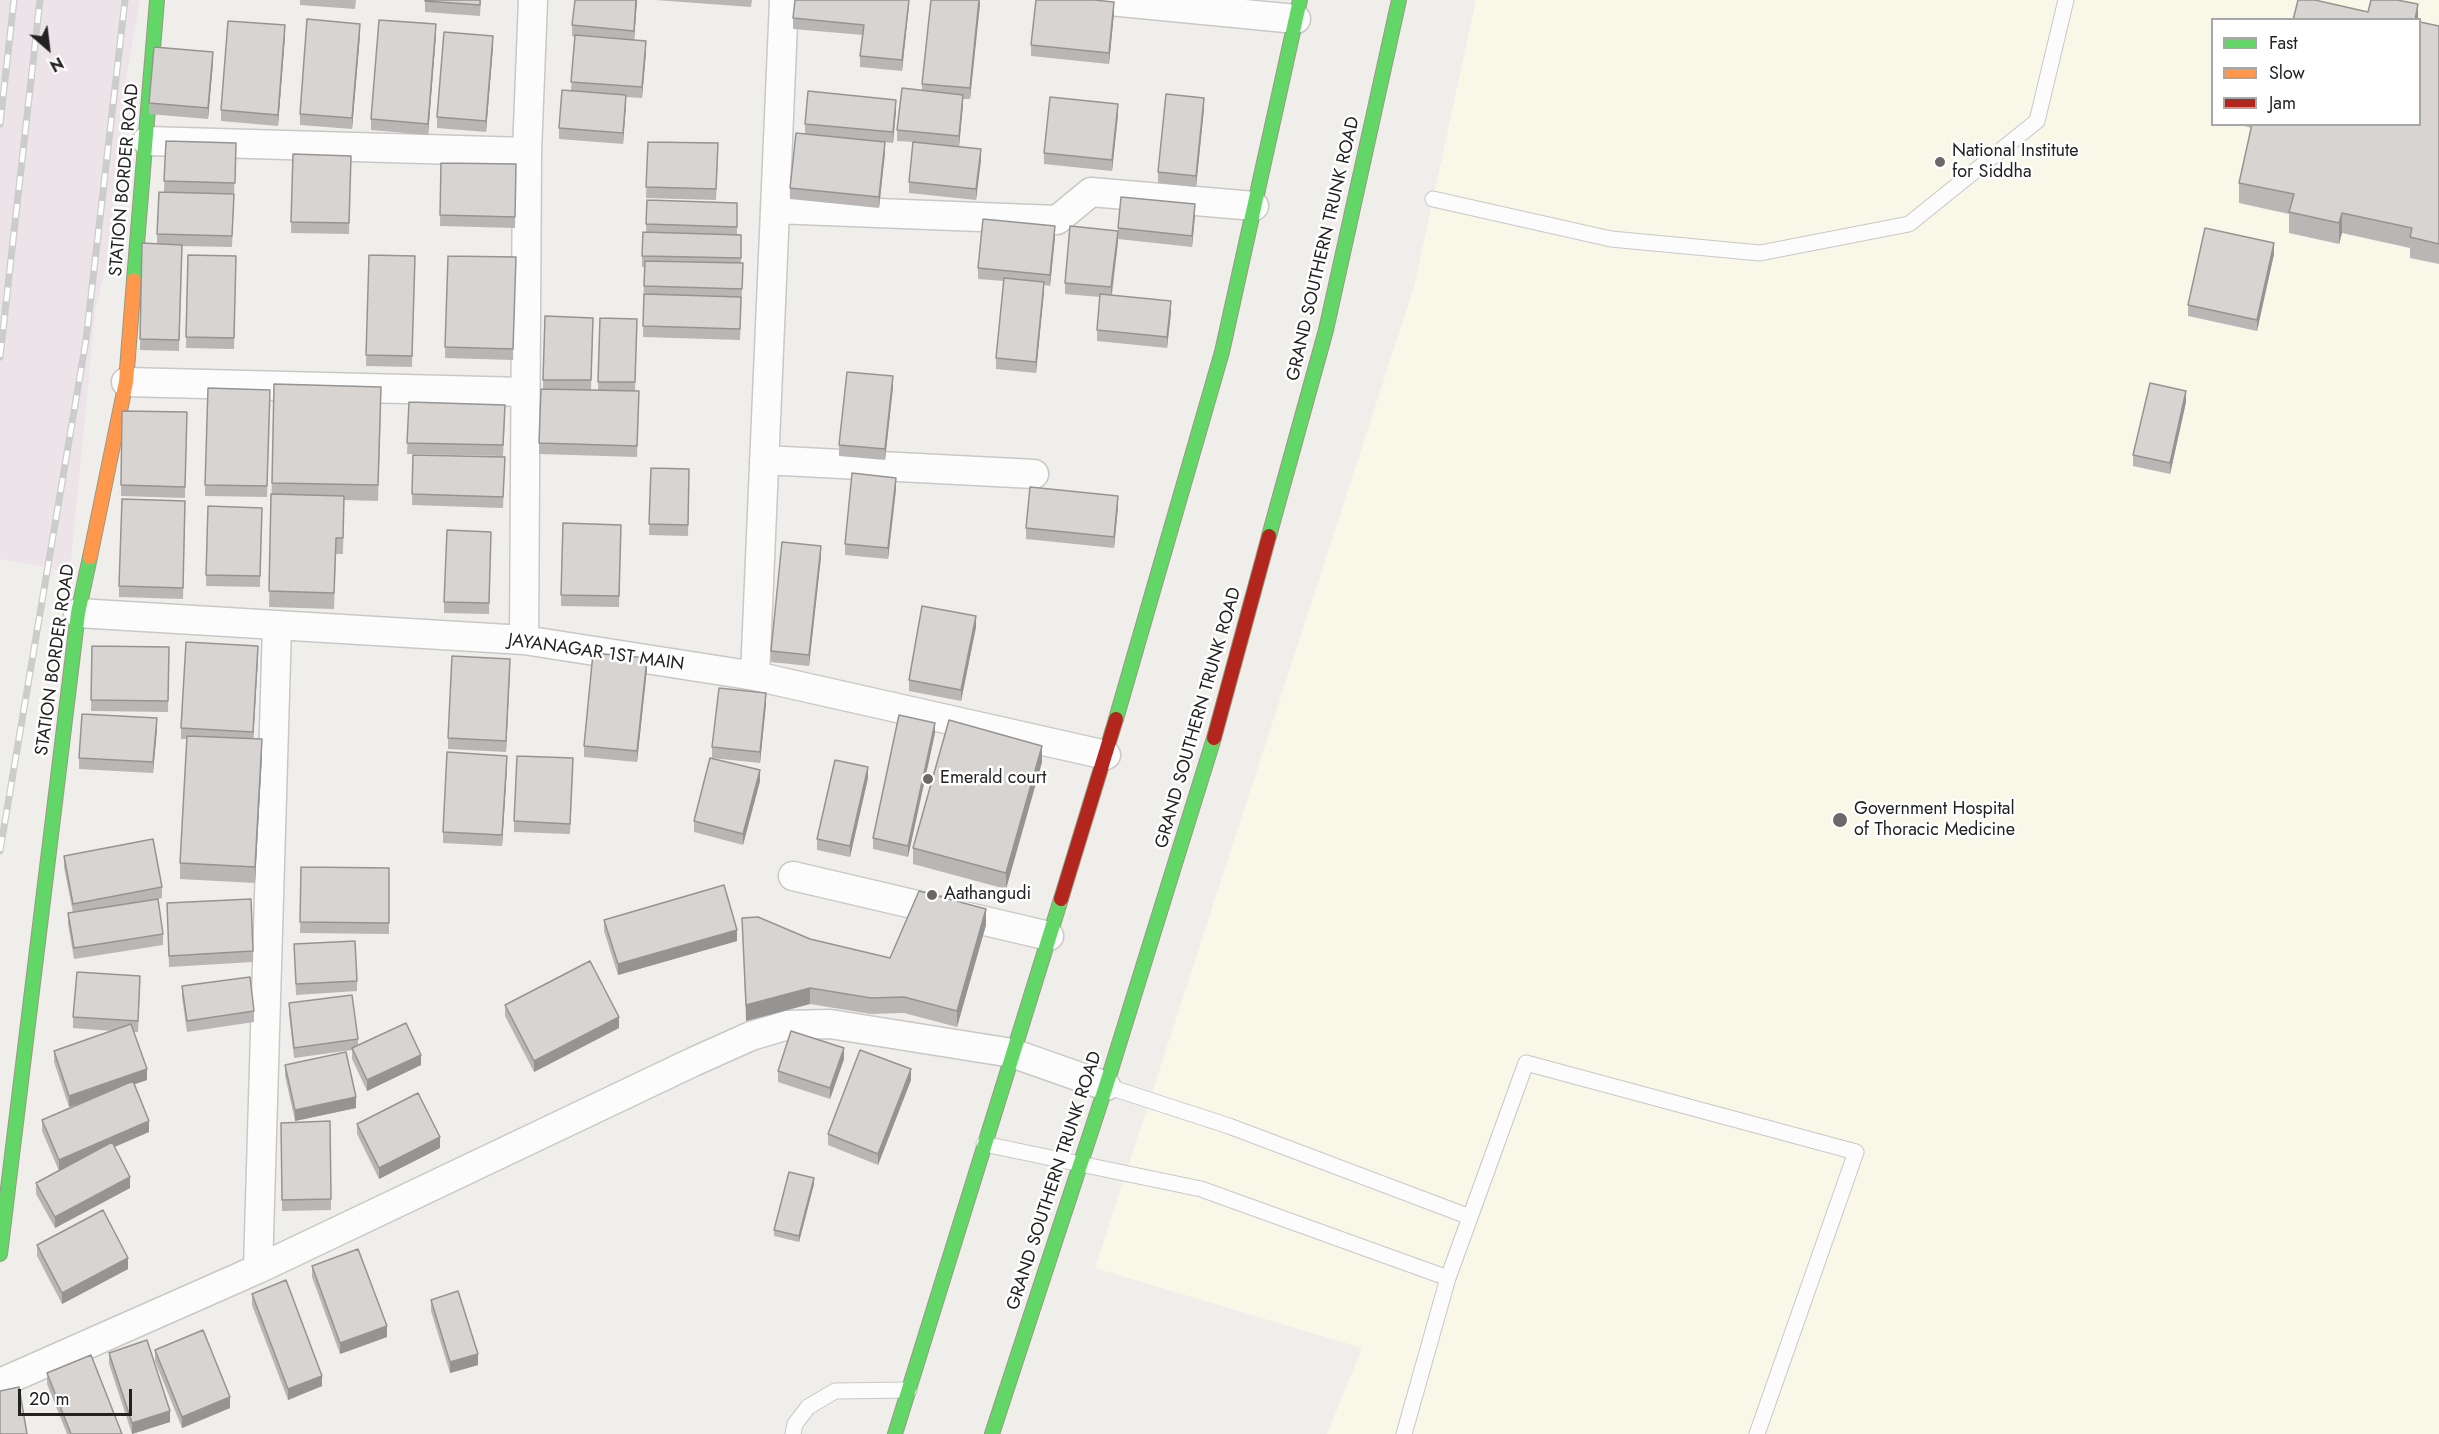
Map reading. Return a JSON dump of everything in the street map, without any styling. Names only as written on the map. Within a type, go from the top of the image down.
[{"type":"main road","name":"STATION BORDER ROAD","points":[[0,1254],[78,613],[126,382],[157,0]]},
{"type":"main road","name":"GRAND SOUTHERN TRUNK ROAD","points":[[992,1434],[1106,1086],[1203,778],[1326,330],[1400,0]]},
{"type":"main road","points":[[895,1434],[1106,755],[1222,352],[1298,9]]},
{"type":"street","points":[[524,640],[526,152],[533,0]]},
{"type":"street","points":[[755,676],[784,0]]},
{"type":"street","points":[[1100,0],[1298,9]]},
{"type":"street","points":[[147,141],[526,152]]},
{"type":"street","points":[[775,209],[1057,220],[1091,192],[1254,207]]},
{"type":"street","points":[[126,382],[524,392]]},
{"type":"street","points":[[764,460],[1034,474]]},
{"type":"street","name":"JAYANAGAR 1ST MAIN","points":[[78,613],[524,640],[755,676],[1106,755]]},
{"type":"street","points":[[258,1269],[277,626]]},
{"type":"street","points":[[793,876],[1049,936]]},
{"type":"street","points":[[0,1383],[258,1269],[751,1035],[788,1025],[830,1024],[1012,1053],[1106,1086]]},
{"type":"lane","points":[[1433,200],[1611,239],[1760,253],[1909,224],[2037,121],[2066,0]]},
{"type":"lane","points":[[1404,1434],[1448,1278],[1526,1063],[1856,1152],[1757,1434]]},
{"type":"lane","points":[[1106,1086],[1229,1126],[1470,1217]]},
{"type":"lane","points":[[984,1144],[1201,1189],[1448,1278]]},
{"type":"lane","points":[[794,1434],[795,1424],[808,1407],[834,1391],[909,1390]]},
{"type":"shaded area","points":[[0,0],[140,0],[123,97],[110,248],[95,313],[70,572],[0,559]]},
{"type":"shaded area","name":"Government Hospital of Thoracic Medicine","points":[[1476,0],[2439,0],[2439,1434],[1327,1434],[1362,1348],[1095,1268],[1414,287]]},
{"type":"building","points":[[480,0],[480,5],[425,1]]},
{"type":"building","points":[[575,0],[636,0],[634,31],[572,25]]},
{"type":"building","points":[[795,0],[909,0],[902,60],[860,56],[864,25],[793,18]]},
{"type":"building","points":[[931,0],[979,0],[970,88],[922,84]]},
{"type":"building","points":[[1036,0],[1114,2],[1109,53],[1031,45]]},
{"type":"building","points":[[2298,0],[2315,0],[2368,12],[2371,0],[2397,0],[2418,4],[2415,18],[2294,18]]},
{"type":"building","points":[[307,19],[360,24],[352,118],[300,114]]},
{"type":"building","points":[[379,20],[436,24],[428,124],[371,119]]},
{"type":"building","points":[[228,21],[285,25],[278,115],[221,110]]},
{"type":"building","points":[[2421,22],[2439,26],[2439,244],[2410,237],[2412,228],[2342,213],[2339,223],[2289,212],[2294,194],[2239,183],[2252,126],[2421,126]]},
{"type":"building","points":[[444,32],[493,36],[486,121],[437,117]]},
{"type":"building","points":[[575,35],[646,41],[642,87],[571,82]]},
{"type":"building","points":[[154,47],[213,52],[208,108],[149,103]]},
{"type":"building","points":[[902,88],[963,95],[959,136],[897,130]]},
{"type":"building","points":[[562,90],[626,95],[623,133],[559,128]]},
{"type":"building","points":[[808,91],[896,100],[893,132],[805,124]]},
{"type":"building","points":[[1166,94],[1204,98],[1196,176],[1158,172]]},
{"type":"building","points":[[1050,97],[1118,104],[1112,160],[1044,153]]},
{"type":"building","points":[[796,133],[885,142],[879,197],[790,188]]},
{"type":"building","points":[[166,141],[236,143],[235,183],[164,181]]},
{"type":"building","points":[[648,142],[718,143],[716,189],[646,187]]},
{"type":"building","points":[[913,142],[981,149],[976,189],[909,182]]},
{"type":"building","points":[[293,154],[351,156],[349,223],[291,222]]},
{"type":"building","points":[[441,163],[516,164],[515,217],[440,215]]},
{"type":"building","points":[[159,192],[234,194],[232,236],[157,234]]},
{"type":"building","points":[[1121,197],[1195,204],[1192,236],[1118,228]]},
{"type":"building","points":[[647,200],[737,203],[737,227],[646,224]]},
{"type":"building","points":[[983,219],[1055,226],[1050,275],[978,268]]},
{"type":"building","points":[[1070,226],[1118,231],[1111,287],[1065,283]]},
{"type":"building","points":[[2205,228],[2274,243],[2257,320],[2188,305]]},
{"type":"building","points":[[643,232],[741,235],[741,258],[642,256]]},
{"type":"building","points":[[142,243],[182,245],[179,340],[140,339]]},
{"type":"building","points":[[188,255],[236,256],[234,338],[186,337]]},
{"type":"building","points":[[369,255],[415,256],[412,356],[366,355]]},
{"type":"building","points":[[448,256],[516,257],[513,349],[445,347]]},
{"type":"building","points":[[645,261],[743,263],[742,289],[644,286]]},
{"type":"building","points":[[1004,278],[1044,282],[1036,362],[996,358]]},
{"type":"building","points":[[644,294],[741,297],[740,329],[643,326]]},
{"type":"building","points":[[1100,294],[1171,301],[1167,337],[1097,330]]},
{"type":"building","points":[[545,316],[593,318],[591,380],[543,380]]},
{"type":"building","points":[[600,318],[637,319],[635,382],[598,382]]},
{"type":"building","points":[[847,372],[893,376],[885,449],[839,445]]},
{"type":"building","points":[[2150,383],[2186,391],[2170,463],[2133,455]]},
{"type":"building","points":[[274,384],[381,387],[378,485],[272,483]]},
{"type":"building","points":[[208,388],[270,390],[267,486],[205,485]]},
{"type":"building","points":[[541,389],[639,391],[637,446],[539,443]]},
{"type":"building","points":[[409,402],[505,405],[503,445],[407,443]]},
{"type":"building","points":[[122,411],[187,412],[185,487],[121,485]]},
{"type":"building","points":[[413,455],[505,457],[503,497],[412,494]]},
{"type":"building","points":[[651,468],[689,469],[688,525],[649,524]]},
{"type":"building","points":[[852,473],[896,478],[888,548],[845,544]]},
{"type":"building","points":[[1030,487],[1118,496],[1114,537],[1026,528]]},
{"type":"building","points":[[271,494],[344,496],[343,538],[336,538],[334,593],[269,591]]},
{"type":"building","points":[[122,499],[185,501],[183,588],[119,586]]},
{"type":"building","points":[[208,506],[262,508],[260,576],[206,575]]},
{"type":"building","points":[[563,523],[621,525],[619,596],[561,595]]},
{"type":"building","points":[[447,530],[491,532],[489,603],[444,602]]},
{"type":"building","points":[[782,542],[821,546],[809,655],[771,651]]},
{"type":"building","points":[[922,606],[976,616],[961,690],[909,680]]},
{"type":"building","points":[[186,642],[258,646],[253,732],[181,728]]},
{"type":"building","points":[[92,646],[169,647],[168,701],[91,700]]},
{"type":"building","points":[[593,653],[647,658],[637,751],[584,746]]},
{"type":"building","points":[[452,656],[510,659],[506,741],[448,738]]},
{"type":"building","points":[[719,688],[766,693],[760,752],[712,747]]},
{"type":"building","points":[[82,714],[157,718],[153,762],[79,758]]},
{"type":"building","points":[[899,715],[935,723],[908,846],[873,838]]},
{"type":"building","points":[[949,720],[1042,746],[1006,873],[913,848]]},
{"type":"building","points":[[187,736],[262,739],[255,867],[180,863]]},
{"type":"building","points":[[447,752],[507,756],[502,835],[443,832]]},
{"type":"building","points":[[517,756],[573,758],[570,824],[514,821]]},
{"type":"building","points":[[710,758],[760,770],[743,834],[694,821]]},
{"type":"building","points":[[835,760],[868,767],[850,846],[817,839]]},
{"type":"building","points":[[153,839],[162,887],[73,904],[64,856]]},
{"type":"building","points":[[301,867],[389,868],[389,923],[300,922]]},
{"type":"building","points":[[724,885],[737,930],[618,964],[604,920]]},
{"type":"building","points":[[919,891],[986,909],[957,1011],[904,997],[871,998],[810,988],[746,1005],[742,918],[758,917],[810,939],[890,958]]},
{"type":"building","points":[[158,899],[163,934],[74,948],[68,913]]},
{"type":"building","points":[[251,899],[253,951],[169,956],[167,903]]},
{"type":"building","points":[[355,941],[357,981],[296,984],[294,944]]},
{"type":"building","points":[[590,961],[619,1017],[534,1061],[505,1005]]},
{"type":"building","points":[[77,972],[140,976],[138,1021],[73,1017]]},
{"type":"building","points":[[250,977],[254,1011],[187,1021],[182,986]]},
{"type":"building","points":[[352,995],[358,1039],[294,1048],[289,1003]]},
{"type":"building","points":[[406,1023],[421,1055],[367,1080],[352,1048]]},
{"type":"building","points":[[131,1024],[147,1069],[69,1096],[54,1051]]},
{"type":"building","points":[[791,1031],[844,1048],[830,1088],[778,1071]]},
{"type":"building","points":[[860,1050],[911,1069],[878,1154],[828,1134]]},
{"type":"building","points":[[346,1052],[356,1097],[295,1110],[285,1065]]},
{"type":"building","points":[[133,1081],[149,1121],[59,1160],[42,1120]]},
{"type":"building","points":[[418,1093],[440,1137],[379,1168],[357,1124]]},
{"type":"building","points":[[330,1121],[331,1199],[282,1200],[281,1123]]},
{"type":"building","points":[[112,1142],[130,1177],[55,1217],[36,1183]]},
{"type":"building","points":[[789,1172],[814,1178],[799,1236],[774,1230]]},
{"type":"building","points":[[103,1210],[128,1258],[62,1293],[37,1245]]},
{"type":"building","points":[[358,1249],[387,1326],[340,1343],[312,1266]]},
{"type":"building","points":[[286,1280],[322,1376],[288,1389],[252,1294]]},
{"type":"building","points":[[458,1291],[478,1354],[450,1362],[431,1300]]},
{"type":"building","points":[[203,1330],[230,1397],[182,1417],[155,1350]]},
{"type":"building","points":[[147,1340],[170,1411],[132,1423],[109,1353]]},
{"type":"building","points":[[91,1355],[122,1434],[71,1434],[47,1373]]},
{"type":"building","points":[[19,1387],[27,1434],[0,1434],[0,1391]]},
{"type":"railway","points":[[0,124],[14,0]]},
{"type":"railway","points":[[0,357],[40,0]]},
{"type":"railway","points":[[0,851],[86,340],[125,0]]},
{"type":"traffic: fast","points":[[134,280],[157,0]]},
{"type":"traffic: fast","points":[[1116,719],[1222,352],[1300,0]]},
{"type":"traffic: fast","points":[[1269,536],[1326,330],[1399,0]]},
{"type":"traffic: fast","points":[[0,1254],[78,613],[90,557]]},
{"type":"traffic: fast","points":[[992,1434],[1106,1086],[1214,738]]},
{"type":"traffic: fast","points":[[895,1434],[1061,899]]},
{"type":"traffic: slow","points":[[90,557],[126,382],[134,280]]},
{"type":"traffic: jam","points":[[1214,738],[1269,536]]},
{"type":"traffic: jam","points":[[1061,899],[1116,719]]},
{"type":"place","name":"National Institute for Siddha","points":[[1940,162]]},
{"type":"place","name":"Emerald court","points":[[928,779]]},
{"type":"place","name":"Government Hospital of Thoracic Medicine","points":[[1840,820]]},
{"type":"place","name":"Aathangudi","points":[[932,895]]}]
